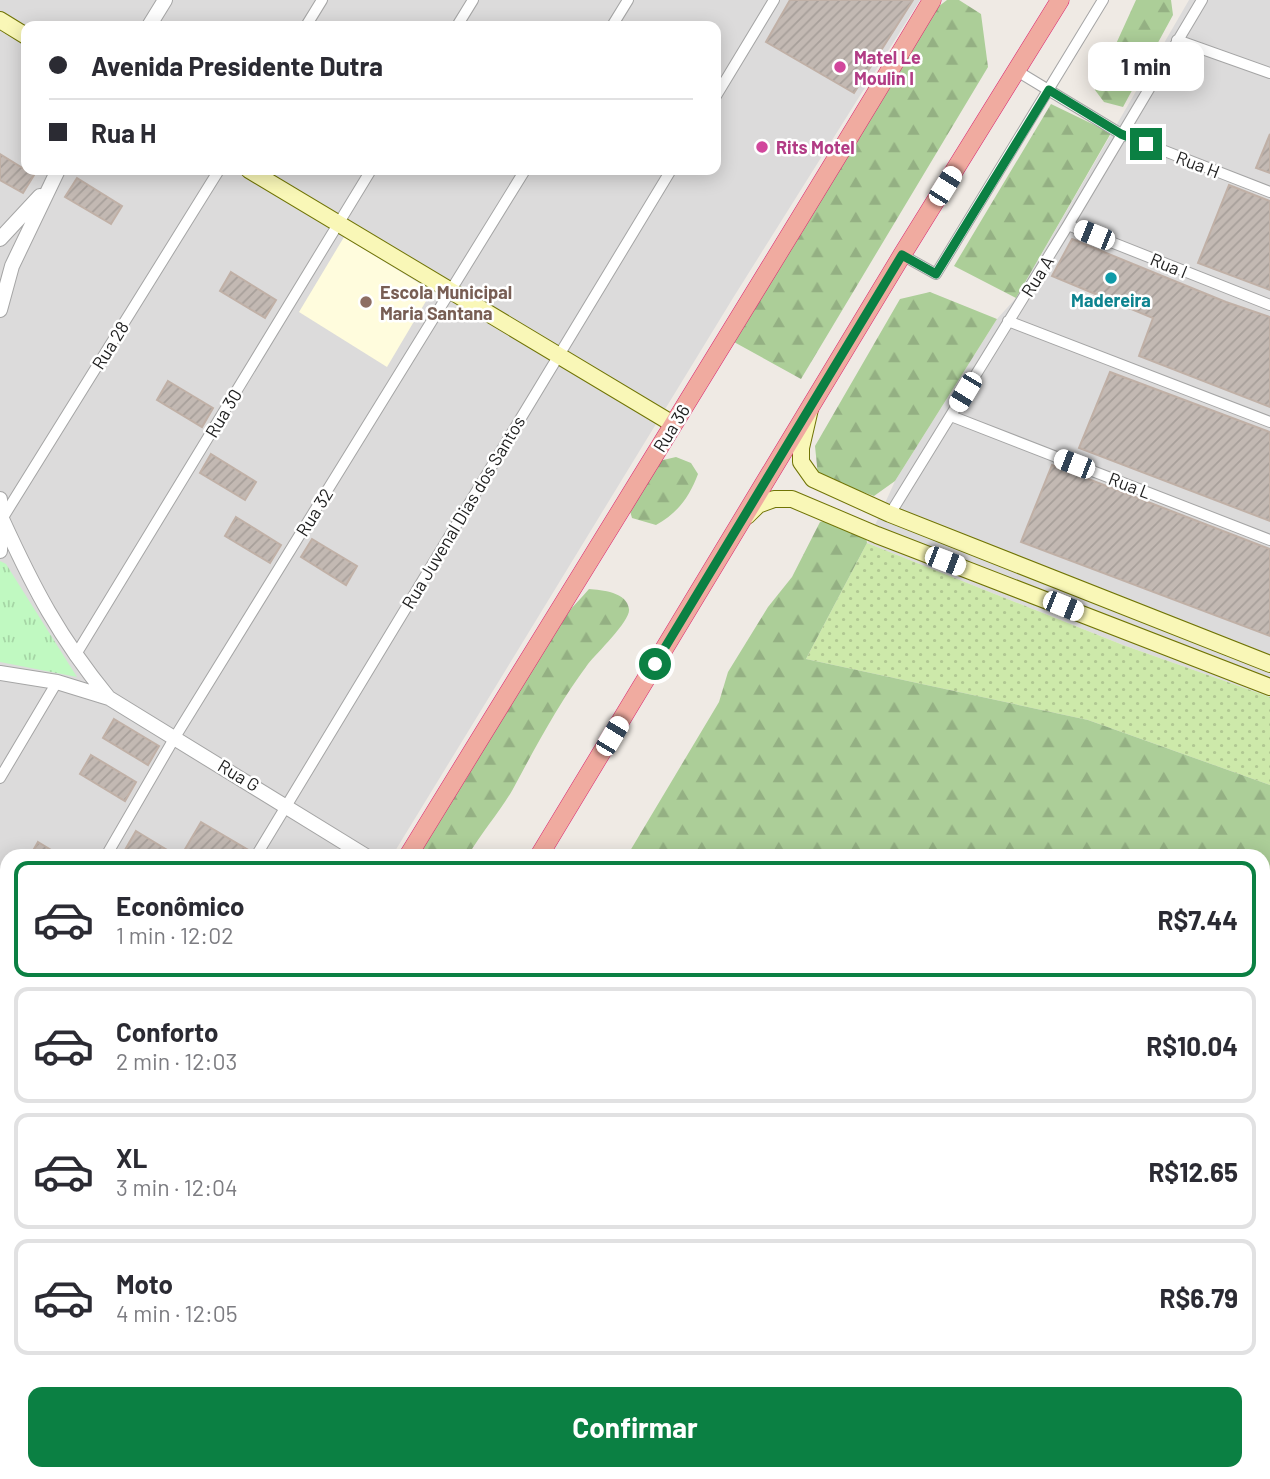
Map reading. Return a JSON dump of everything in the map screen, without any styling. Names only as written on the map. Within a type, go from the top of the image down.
[{"type":"highway","name":"Rua 36","points":[[412,849],[673,424],[724,348],[932,0]]},
{"type":"highway","points":[[543,849],[902,255],[1060,0]]},
{"type":"main road","points":[[0,20],[21,33]]},
{"type":"main road","points":[[257,175],[673,424]]},
{"type":"main road","points":[[810,409],[801,448],[801,462],[813,479],[890,513],[1270,664]]},
{"type":"main road","points":[[742,521],[758,505],[774,499],[793,499],[877,535],[1270,687]]},
{"type":"street","points":[[152,21],[165,0]]},
{"type":"street","points":[[309,21],[322,0]]},
{"type":"street","points":[[460,21],[473,0]]},
{"type":"street","points":[[615,21],[628,0]]},
{"type":"street","points":[[721,88],[774,0]]},
{"type":"street","points":[[902,255],[936,274],[1103,0]]},
{"type":"street","name":"Rua A","points":[[890,513],[1068,225],[1202,0]]},
{"type":"street","points":[[1177,40],[1270,72]]},
{"type":"street","name":"Rua H","points":[[1017,71],[1121,134],[1270,192]]},
{"type":"street","points":[[0,310],[12,266],[55,175]]},
{"type":"street","name":"Rua 28","points":[[2,519],[216,175]]},
{"type":"street","name":"Rua 30","points":[[75,656],[368,175]]},
{"type":"street","name":"Rua 32","points":[[110,849],[175,737],[522,175]]},
{"type":"street","name":"Rua Juvenal Dias dos Santos","points":[[260,849],[668,175]]},
{"type":"street","points":[[0,239],[48,187]]},
{"type":"street","name":"Rua I","points":[[1068,225],[1270,305]]},
{"type":"street","points":[[1008,321],[1270,422]]},
{"type":"street","name":"Rua L","points":[[951,416],[1270,540]]},
{"type":"street","points":[[0,499],[0,551]]},
{"type":"street","points":[[2,519],[51,621],[109,698]]},
{"type":"street","points":[[0,673],[57,682],[109,698]]},
{"type":"street","points":[[0,778],[57,682]]},
{"type":"street","name":"Rua G","points":[[109,698],[287,804],[355,849]]},
{"type":"shaded area","points":[[0,0],[920,0],[733,298],[396,849],[0,849]]},
{"type":"shaded area","points":[[1189,0],[1270,0],[1270,697],[1123,645],[867,543],[895,481],[997,319],[1016,298]]},
{"type":"shaded area","name":"Escola Municipal Maria Santana","points":[[344,237],[432,291],[387,367],[299,312]]},
{"type":"green space","points":[[947,0],[959,0],[981,14],[988,67],[801,379],[734,342],[930,13]]},
{"type":"green space","points":[[1136,0],[1171,0],[1173,15],[1123,107],[1104,102],[1095,90]]},
{"type":"green space","points":[[1051,104],[1111,133],[1016,298],[954,266]]},
{"type":"green space","points":[[930,292],[997,319],[895,481],[874,496],[818,476],[815,446],[900,299]]},
{"type":"green space","points":[[676,457],[691,463],[698,474],[687,497],[676,510],[656,525],[632,518],[628,504],[650,463]]},
{"type":"green space","points":[[831,519],[865,530],[867,543],[806,659],[1088,720],[1270,785],[1270,849],[631,849],[719,702],[728,672],[768,607],[792,577],[820,522]]},
{"type":"green space","points":[[867,543],[1123,645],[1270,697],[1270,785],[1088,720],[806,659]]},
{"type":"green space","points":[[0,561],[6,564],[77,677],[0,662]]},
{"type":"green space","points":[[589,589],[619,595],[629,609],[625,621],[588,664],[567,694],[508,798],[473,849],[421,849],[508,698],[550,631]]},
{"type":"building","name":"Matel Le Moulin I","points":[[790,0],[913,0],[854,93],[766,42]]},
{"type":"building","points":[[1270,134],[1270,173],[1256,168]]},
{"type":"building","points":[[0,154],[21,167],[21,175],[34,175],[23,193],[0,180]]},
{"type":"building","points":[[77,178],[122,206],[111,224],[65,197]]},
{"type":"building","points":[[1229,185],[1270,201],[1270,290],[1198,263]]},
{"type":"building","points":[[1072,239],[1226,302],[1270,317],[1270,407],[1139,356],[1153,318],[1052,276]]},
{"type":"building","points":[[231,272],[276,300],[265,318],[220,291]]},
{"type":"building","points":[[1110,372],[1270,432],[1270,521],[1079,448]]},
{"type":"building","points":[[168,381],[213,408],[202,427],[157,400]]},
{"type":"building","points":[[211,454],[256,482],[245,500],[200,473]]},
{"type":"building","points":[[1052,465],[1270,549],[1270,636],[1021,542]]},
{"type":"building","points":[[236,517],[281,545],[270,563],[225,536]]},
{"type":"building","points":[[312,539],[357,566],[346,585],[301,557]]},
{"type":"building","points":[[114,719],[159,746],[148,765],[103,738]]},
{"type":"building","points":[[91,755],[136,782],[125,801],[80,774]]},
{"type":"building","points":[[201,822],[247,849],[185,849]]},
{"type":"building","points":[[136,831],[166,849],[126,849]]},
{"type":"building","points":[[38,842],[50,849],[34,849]]},
{"type":"place","name":"Matel Le Moulin I","points":[[840,67]]},
{"type":"place","name":"Rits Motel","points":[[762,147]]},
{"type":"place","name":"Madereira","points":[[1111,278]]},
{"type":"place","name":"Escola Municipal Maria Santana","points":[[366,302]]},
{"type":"route","points":[[655,664],[902,255],[936,274],[1049,90],[1121,134],[1146,144]]}]
